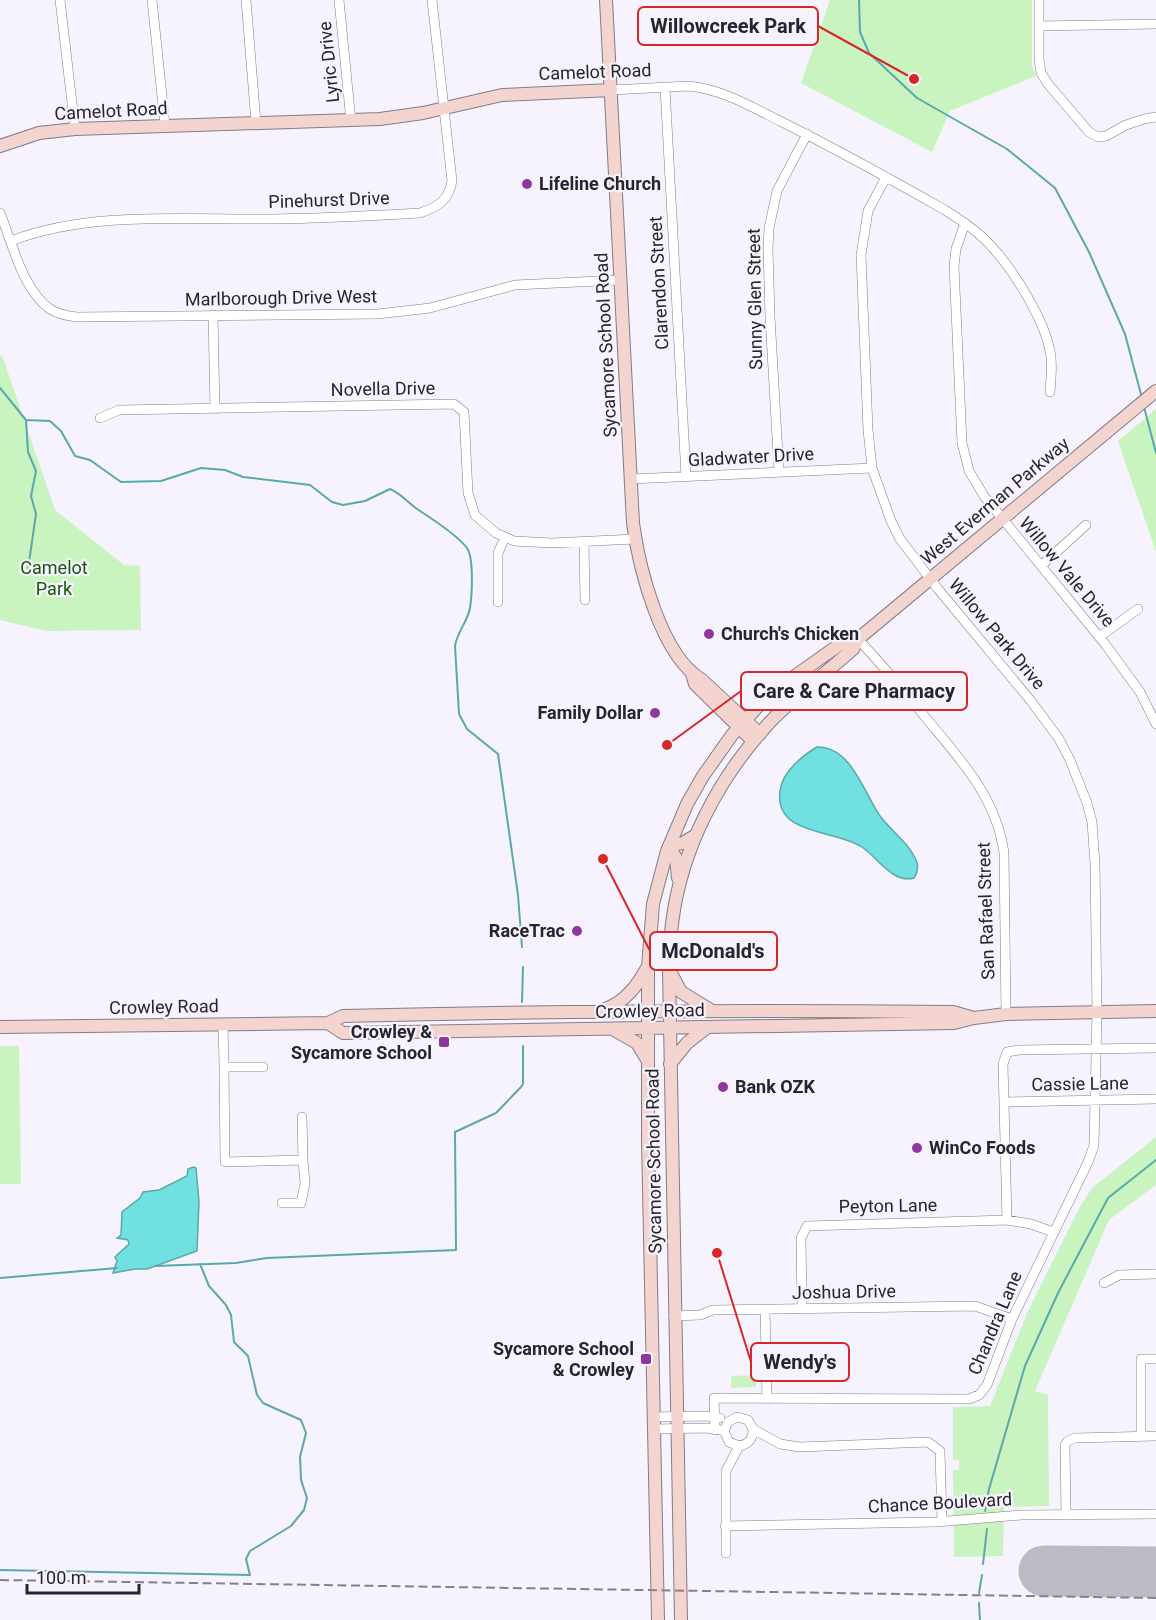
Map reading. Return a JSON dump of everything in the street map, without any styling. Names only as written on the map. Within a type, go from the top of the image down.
[{"type":"main road","name":"Sycamore School Road","points":[[606,0],[635,539],[646,585],[672,647],[692,674],[702,680],[756,737],[721,786],[697,834],[678,889],[672,924],[669,1029],[681,1620]]},
{"type":"main road","name":"Camelot Road","points":[[0,146],[39,133],[75,129],[380,119],[520,93],[610,90]]},
{"type":"main road","name":"West Everman Parkway","points":[[756,737],[772,720],[853,650],[858,639],[1156,391]]},
{"type":"main road","name":"West Everman Parkway","points":[[742,724],[781,686],[846,640],[858,639]]},
{"type":"main road","name":"Sycamore School Road","points":[[658,1620],[648,1061],[648,967],[653,904],[658,879],[669,846],[687,804],[703,776],[742,724]]},
{"type":"main road","points":[[678,889],[676,858],[669,846],[683,843],[697,834]]},
{"type":"main road","points":[[601,1011],[626,998],[648,967]]},
{"type":"main road","points":[[669,969],[681,992],[710,1010]]},
{"type":"main road","name":"Crowley Road","points":[[0,1027],[328,1023],[343,1016],[648,1010],[953,1012],[974,1018]]},
{"type":"main road","name":"Crowley Road","points":[[328,1023],[343,1033],[706,1029],[954,1023],[1006,1014],[1156,1011]]},
{"type":"main road","points":[[852,1026],[864,1019],[915,1018],[931,1012]]},
{"type":"main road","points":[[670,1064],[687,1043],[706,1029]]},
{"type":"main road","points":[[615,1030],[638,1044],[648,1061]]},
{"type":"main road","points":[[650,1204],[672,1203]]},
{"type":"street","points":[[60,0],[75,129]]},
{"type":"street","points":[[152,0],[165,125]]},
{"type":"street","points":[[246,0],[256,123]]},
{"type":"street","name":"Lyric Drive","points":[[339,0],[351,121]]},
{"type":"street","name":"Pinehurst Drive","points":[[11,241],[48,228],[78,223],[191,219],[319,219],[420,213],[433,209],[450,191],[452,181],[432,0]]},
{"type":"street","points":[[1039,0],[1041,73],[1089,132],[1098,137],[1106,136],[1126,125],[1156,117]]},
{"type":"street","points":[[1039,26],[1156,24]]},
{"type":"street","name":"Clarendon Street","points":[[665,87],[686,476]]},
{"type":"street","name":"Camelot Road","points":[[610,90],[700,87],[731,97],[807,134],[945,210],[992,247],[1004,261],[1037,315],[1050,348],[1052,364],[1050,392]]},
{"type":"street","name":"Sunny Glen Street","points":[[779,472],[770,317],[769,228],[777,191],[807,134]]},
{"type":"street","name":"Willow Park Drive","points":[[886,177],[868,211],[861,255],[868,430],[872,468],[891,522],[900,539],[930,579],[1031,701],[1059,739],[1078,778],[1092,822],[1095,864],[1097,1013]]},
{"type":"street","name":"Marlborough Drive West","points":[[0,213],[28,283],[42,303],[57,313],[77,317],[378,314],[430,308],[515,285],[620,280]]},
{"type":"street","name":"Willow Vale Drive","points":[[965,224],[956,249],[954,266],[962,443],[969,471],[984,496],[1099,637],[1140,692],[1154,712],[1156,724]]},
{"type":"street","points":[[213,315],[215,409]]},
{"type":"street","name":"Novella Drive","points":[[100,418],[119,410],[454,405],[464,412],[468,493],[475,515],[496,533],[514,542],[635,539]]},
{"type":"street","name":"Gladwater Drive","points":[[630,479],[872,468]]},
{"type":"street","points":[[1041,566],[1086,525]]},
{"type":"street","points":[[498,602],[498,553],[505,537]]},
{"type":"street","points":[[584,542],[585,600]]},
{"type":"street","points":[[1099,637],[1138,609]]},
{"type":"street","name":"San Rafael Street","points":[[858,639],[964,764],[987,797],[993,812],[1002,838],[1004,862],[1006,1014]]},
{"type":"street","name":"Chandra Lane","points":[[720,1430],[715,1418],[714,1398],[969,1399],[979,1395],[987,1385],[1012,1319],[1089,1160],[1094,1145],[1097,1013]]},
{"type":"street","points":[[223,1024],[225,1162],[303,1160]]},
{"type":"street","name":"Cassie Lane","points":[[1156,1048],[1019,1050],[1007,1052],[1004,1064],[1005,1102],[1156,1100]]},
{"type":"street","points":[[224,1067],[263,1067]]},
{"type":"street","points":[[1005,1102],[1007,1220]]},
{"type":"street","points":[[282,1203],[302,1203],[305,1184],[302,1117]]},
{"type":"street","name":"Peyton Lane","points":[[802,1309],[801,1238],[807,1226],[1007,1220],[1031,1224],[1053,1232]]},
{"type":"street","points":[[1104,1282],[1119,1275],[1156,1274]]},
{"type":"street","name":"Joshua Drive","points":[[674,1316],[700,1315],[713,1310],[975,1306],[1012,1319]]},
{"type":"street","points":[[765,1309],[767,1399]]},
{"type":"street","points":[[1141,1436],[1141,1359],[1156,1359]]},
{"type":"street","points":[[654,1423],[742,1417],[751,1424],[753,1434],[748,1443],[739,1446],[729,1442],[720,1430],[677,1423]]},
{"type":"street","points":[[720,1430],[732,1419]]},
{"type":"street","points":[[753,1429],[780,1444],[800,1447],[928,1442],[940,1451],[942,1522]]},
{"type":"street","points":[[1066,1515],[1065,1446],[1068,1441],[1075,1438],[1156,1436]]},
{"type":"street","points":[[726,1552],[726,1471],[739,1446]]},
{"type":"street","name":"Chance Boulevard","points":[[725,1526],[942,1522],[1021,1515],[1156,1514]]},
{"type":"green space","points":[[830,0],[1032,0],[1032,65],[1036,76],[950,111],[932,152],[801,83]]},
{"type":"green space","name":"Camelot Park","points":[[2,355],[55,510],[124,565],[140,566],[141,630],[46,631],[0,620],[0,356]]},
{"type":"green space","points":[[1156,409],[1156,552],[1118,441]]},
{"type":"green space","points":[[0,1046],[19,1046],[21,1184],[0,1184]]},
{"type":"green space","points":[[1156,1137],[1156,1185],[1109,1220],[1035,1391],[1048,1395],[1049,1506],[1004,1507],[1003,1556],[954,1557],[953,1470],[959,1470],[959,1460],[953,1460],[953,1407],[990,1406],[1027,1313],[1081,1205],[1092,1188]]},
{"type":"green space","points":[[756,1375],[756,1387],[731,1388],[731,1376]]},
{"type":"water","points":[[817,747],[829,749],[848,762],[880,816],[913,854],[918,867],[914,878],[899,877],[886,869],[862,847],[796,824],[786,816],[781,806],[780,791],[785,777],[794,765]]},
{"type":"water","points":[[196,1168],[199,1202],[197,1251],[147,1269],[113,1273],[117,1261],[115,1257],[129,1244],[128,1240],[117,1238],[121,1235],[122,1212],[140,1198],[143,1192],[159,1190],[187,1176],[188,1169]]},
{"type":"waterway","points":[[859,0],[860,32],[869,53],[917,98],[1007,149],[1055,188],[1089,252],[1125,334],[1142,398]]},
{"type":"waterway","points":[[0,388],[26,420],[50,421],[61,431],[75,456],[90,460],[121,482],[161,481],[201,468],[225,470],[243,477],[310,485],[332,502],[343,505],[365,501],[390,489],[463,543],[471,560],[472,586],[469,613],[455,646],[459,714],[467,729],[498,754],[518,895],[522,947]]},
{"type":"waterway","points":[[1144,407],[1156,453]]},
{"type":"waterway","points":[[26,420],[28,452],[36,471],[31,496],[36,514],[28,569]]},
{"type":"waterway","points":[[522,1002],[523,967]]},
{"type":"waterway","points":[[155,1266],[236,1263],[267,1258],[456,1250],[455,1132],[496,1113],[521,1087],[523,1084],[523,1046]]},
{"type":"waterway","points":[[985,1511],[989,1489],[1025,1366],[1058,1293],[1108,1198],[1156,1160]]},
{"type":"waterway","points":[[0,1570],[250,1575],[246,1559],[250,1551],[291,1526],[304,1510],[307,1498],[301,1480],[300,1457],[306,1433],[301,1420],[263,1403],[257,1395],[248,1356],[234,1342],[231,1315],[226,1305],[209,1286],[200,1264]]},
{"type":"waterway","points":[[0,1278],[117,1268]]},
{"type":"waterway","points":[[983,1564],[987,1529]]},
{"type":"waterway","points":[[979,1593],[982,1575]]},
{"type":"waterway","points":[[979,1603],[980,1620]]},
{"type":"runway","points":[[1044,1571],[1156,1572]]},
{"type":"railway","points":[[0,1580],[1156,1598]]},
{"type":"place","name":"Willowcreek Park","points":[[914,79]]},
{"type":"place","name":"Lifeline Church","points":[[527,184]]},
{"type":"place","name":"Church's Chicken","points":[[709,634]]},
{"type":"place","name":"Family Dollar","points":[[655,713]]},
{"type":"place","name":"Care & Care Pharmacy","points":[[667,745]]},
{"type":"place","name":"McDonald's","points":[[603,859]]},
{"type":"place","name":"RaceTrac","points":[[577,931]]},
{"type":"place","name":"Crowley & Sycamore School","points":[[444,1042]]},
{"type":"place","name":"Bank OZK","points":[[723,1087]]},
{"type":"place","name":"WinCo Foods","points":[[917,1148]]},
{"type":"place","name":"Wendy's","points":[[717,1253]]},
{"type":"place","name":"Sycamore School & Crowley","points":[[646,1359]]}]
